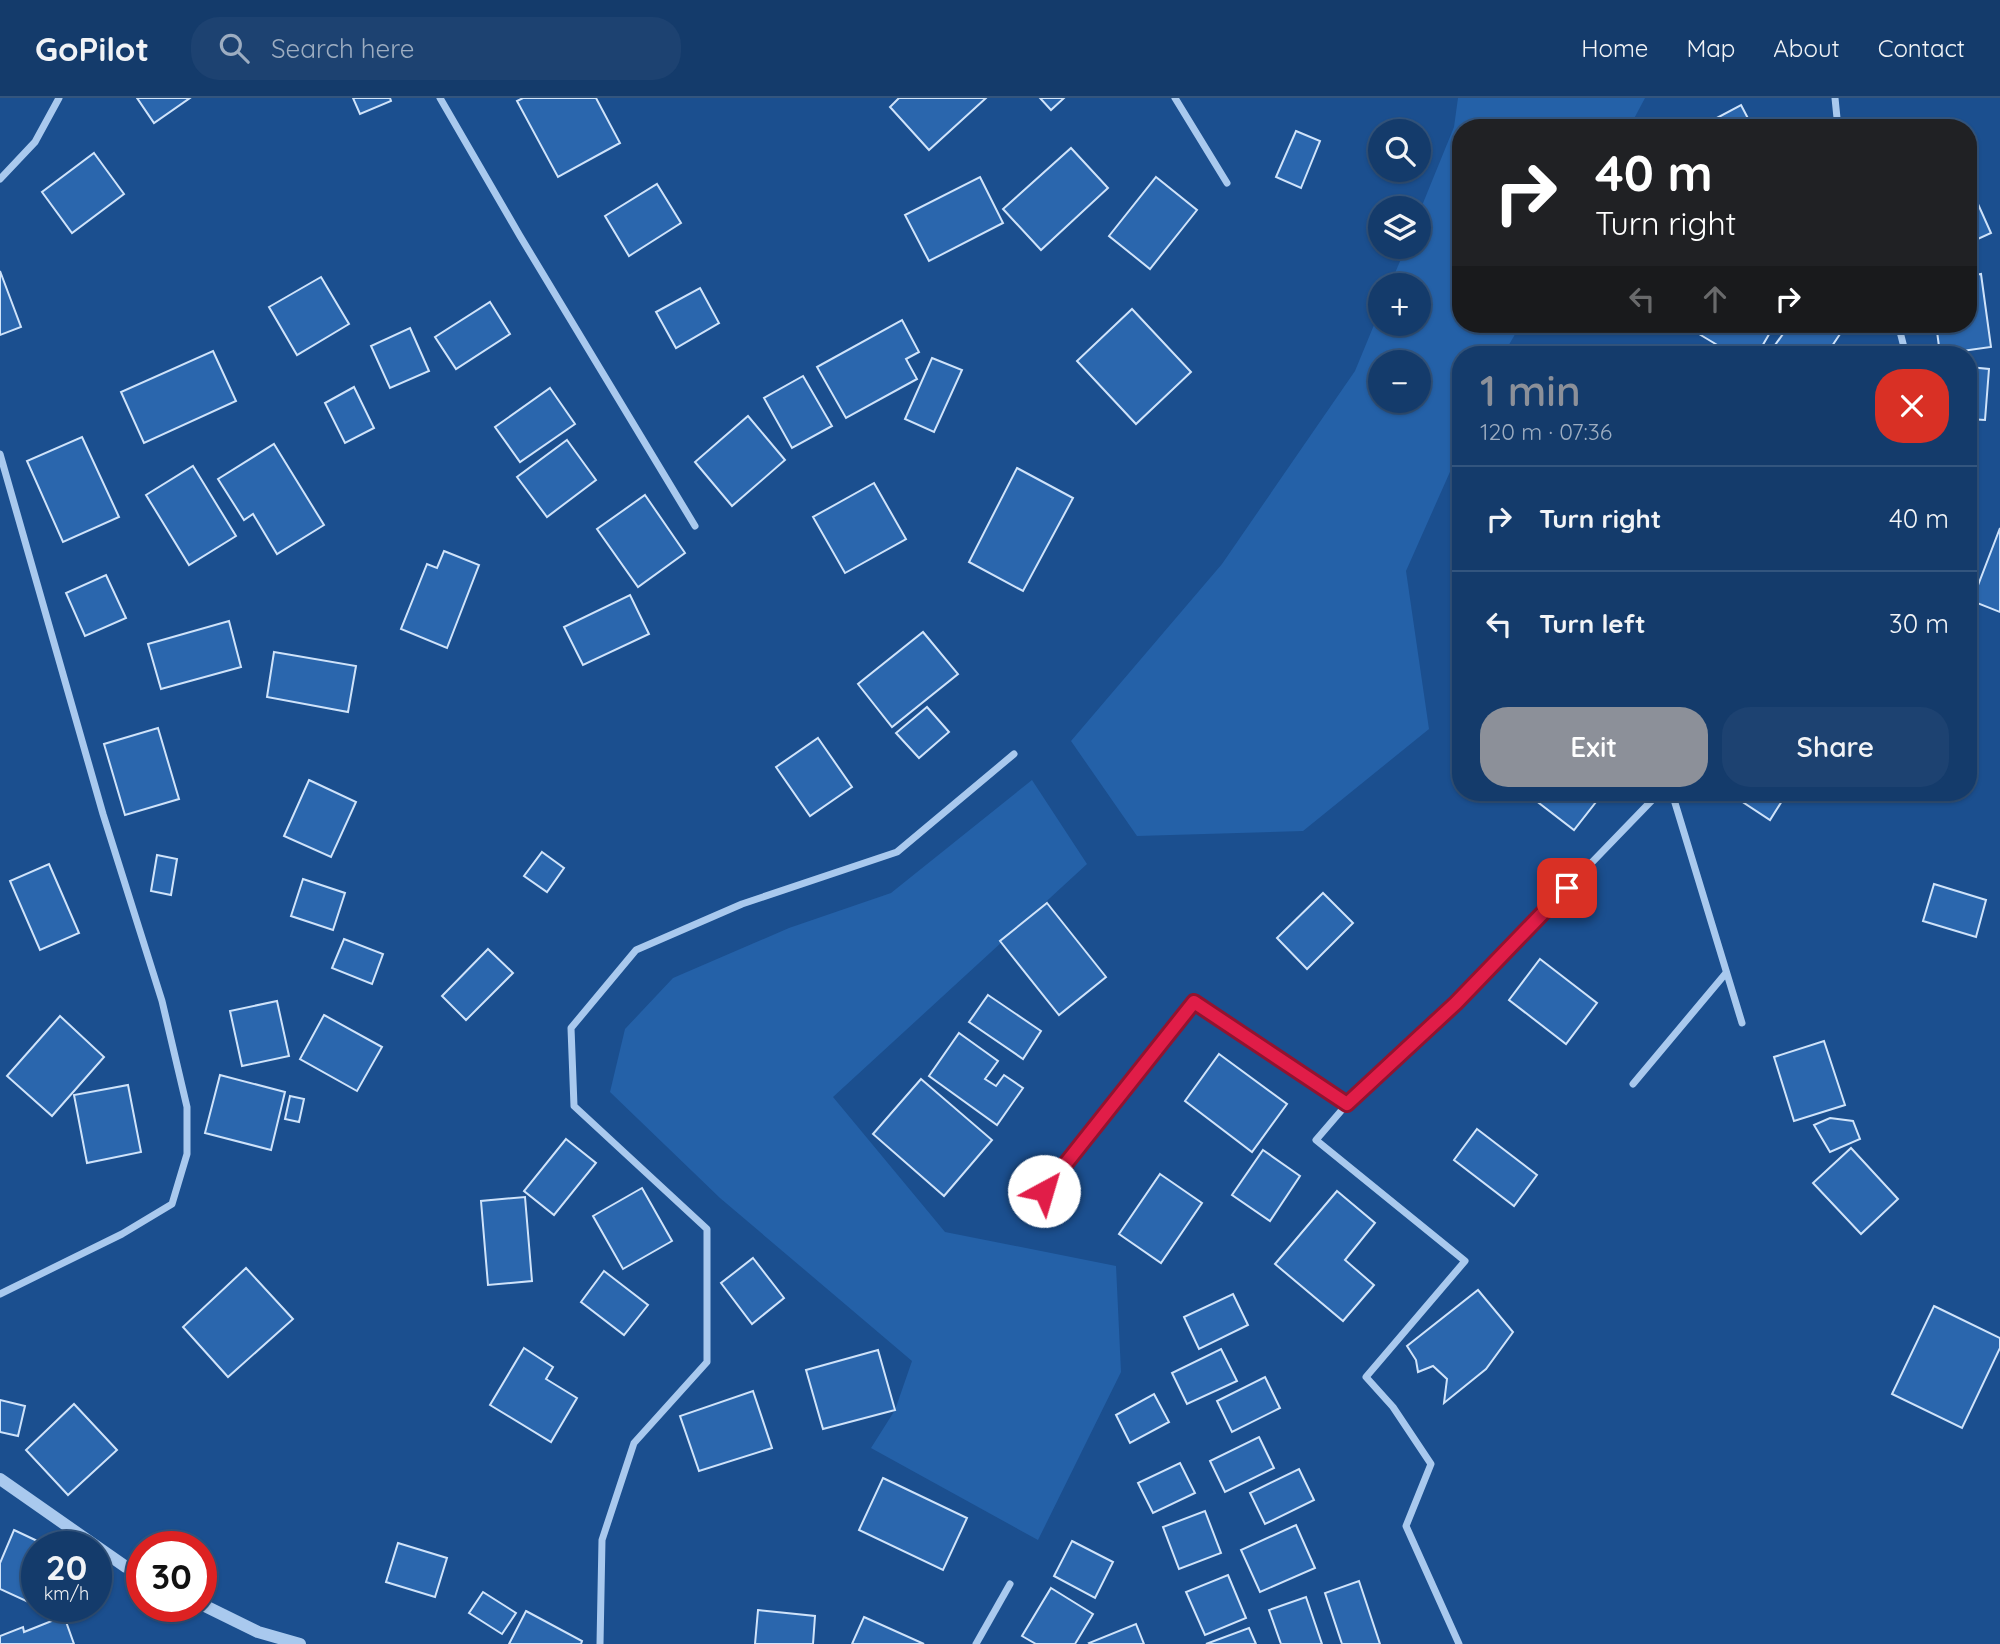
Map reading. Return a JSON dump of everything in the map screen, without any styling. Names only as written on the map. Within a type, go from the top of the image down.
[{"type":"street","points":[[0,178],[35,142],[60,98]]},
{"type":"street","points":[[440,98],[695,526]]},
{"type":"street","points":[[1175,98],[1227,183]]},
{"type":"street","points":[[1835,98],[1837,119]]},
{"type":"street","points":[[0,454],[103,814],[162,1001],[187,1107],[187,1154],[172,1204],[122,1234],[0,1294]]},
{"type":"street","points":[[600,1644],[602,1540],[634,1443],[707,1362],[707,1228],[574,1106],[571,1028],[636,950],[742,904],[897,852],[1014,754]]},
{"type":"street","points":[[1459,1644],[1406,1526],[1431,1464],[1393,1407],[1366,1377],[1465,1261],[1316,1140],[1347,1104],[1456,1003],[1651,801]]},
{"type":"street","points":[[1674,801],[1742,1024]]},
{"type":"street","points":[[1633,1084],[1726,973]]},
{"type":"street","points":[[1044,1191],[1194,1002],[1347,1104]]},
{"type":"street","points":[[0,1479],[126,1566]]},
{"type":"street","points":[[976,1644],[1010,1584]]},
{"type":"street","points":[[217,1612],[258,1632],[300,1644]]},
{"type":"shaded area","points":[[1458,98],[1645,98],[1634,119],[1455,119]]},
{"type":"shaded area","points":[[1452,132],[1452,333],[1516,333],[1508,346],[1452,346],[1452,467],[1406,571],[1429,729],[1303,831],[1137,836],[1071,741],[1222,564],[1355,371],[1369,336],[1431,336],[1431,273],[1395,273],[1401,259],[1431,259],[1431,196],[1426,196]]},
{"type":"shaded area","points":[[1032,780],[1087,864],[833,1097],[945,1232],[1116,1266],[1121,1372],[1038,1540],[871,1448],[895,1410],[912,1361],[720,1198],[610,1092],[625,1029],[673,978],[789,928],[891,893]]},
{"type":"building","points":[[137,98],[190,98],[154,123]]},
{"type":"building","points":[[353,98],[390,98],[391,101],[360,114]]},
{"type":"building","points":[[523,98],[596,98],[620,143],[558,177],[517,101]]},
{"type":"building","points":[[899,98],[986,98],[929,150],[890,107]]},
{"type":"building","points":[[1040,98],[1064,98],[1051,110]]},
{"type":"building","points":[[1741,105],[1748,119],[1715,119]]},
{"type":"building","points":[[1296,131],[1320,141],[1301,188],[1276,177]]},
{"type":"building","points":[[1071,148],[1108,188],[1041,250],[1003,209]]},
{"type":"building","points":[[94,153],[124,194],[72,233],[42,192]]},
{"type":"building","points":[[980,177],[1003,223],[929,261],[905,215]]},
{"type":"building","points":[[1156,177],[1197,210],[1150,269],[1109,236]]},
{"type":"building","points":[[657,184],[681,223],[629,256],[605,216]]},
{"type":"building","points":[[1977,202],[1991,233],[1977,239]]},
{"type":"building","points":[[0,271],[21,327],[0,335]]},
{"type":"building","points":[[1981,274],[1991,347],[1977,349],[1977,346],[1939,346],[1937,333],[1977,333],[1977,275]]},
{"type":"building","points":[[321,277],[349,324],[297,355],[269,307]]},
{"type":"building","points":[[700,288],[719,323],[676,348],[656,312]]},
{"type":"building","points":[[490,302],[510,334],[456,369],[435,337]]},
{"type":"building","points":[[1132,309],[1191,372],[1136,424],[1077,361]]},
{"type":"building","points":[[902,320],[919,352],[906,359],[917,379],[846,418],[817,367]]},
{"type":"building","points":[[410,328],[429,371],[390,388],[371,346]]},
{"type":"building","points":[[1770,333],[1762,346],[1719,346],[1699,334]]},
{"type":"building","points":[[1784,333],[1841,333],[1832,346],[1774,346]]},
{"type":"building","points":[[213,351],[236,401],[144,443],[121,392]]},
{"type":"building","points":[[932,358],[962,370],[934,432],[905,419]]},
{"type":"building","points":[[1977,368],[1989,369],[1985,420],[1977,420]]},
{"type":"building","points":[[803,376],[832,426],[792,448],[764,398]]},
{"type":"building","points":[[354,387],[374,428],[345,443],[325,403]]},
{"type":"building","points":[[550,388],[575,424],[520,462],[495,427]]},
{"type":"building","points":[[748,416],[785,460],[732,506],[695,462]]},
{"type":"building","points":[[82,437],[119,517],[63,542],[27,461]]},
{"type":"building","points":[[567,440],[596,480],[547,517],[517,477]]},
{"type":"building","points":[[274,444],[324,525],[277,554],[253,514],[244,520],[218,479]]},
{"type":"building","points":[[193,466],[236,536],[189,565],[146,495]]},
{"type":"building","points":[[1017,468],[1073,498],[1023,591],[969,562]]},
{"type":"building","points":[[874,483],[906,539],[845,573],[813,517]]},
{"type":"building","points":[[645,495],[685,553],[638,587],[597,529]]},
{"type":"building","points":[[2000,528],[2000,612],[1977,603],[1977,588]]},
{"type":"building","points":[[444,551],[479,565],[447,648],[401,629],[427,564],[437,568]]},
{"type":"building","points":[[106,575],[126,618],[85,636],[66,593]]},
{"type":"building","points":[[630,595],[649,634],[583,665],[564,627]]},
{"type":"building","points":[[229,621],[241,667],[161,689],[148,644]]},
{"type":"building","points":[[923,632],[958,674],[892,727],[858,684]]},
{"type":"building","points":[[274,652],[356,666],[348,712],[267,697]]},
{"type":"building","points":[[927,707],[949,732],[919,758],[896,733]]},
{"type":"building","points":[[158,728],[179,799],[125,815],[104,744]]},
{"type":"building","points":[[818,738],[852,787],[810,816],[776,767]]},
{"type":"building","points":[[309,780],[356,802],[331,857],[284,836]]},
{"type":"building","points":[[1536,801],[1597,801],[1574,830]]},
{"type":"building","points":[[1741,801],[1782,801],[1770,820]]},
{"type":"building","points":[[542,852],[564,868],[547,892],[524,876]]},
{"type":"building","points":[[157,855],[177,859],[171,895],[151,891]]},
{"type":"building","points":[[49,864],[79,933],[40,950],[10,881]]},
{"type":"building","points":[[303,879],[345,893],[333,930],[291,916]]},
{"type":"building","points":[[1934,884],[1986,900],[1976,937],[1923,921]]},
{"type":"building","points":[[1323,893],[1353,923],[1307,969],[1277,938]]},
{"type":"building","points":[[1047,903],[1106,977],[1059,1015],[1000,941]]},
{"type":"building","points":[[344,939],[383,954],[372,984],[332,968]]},
{"type":"building","points":[[488,949],[513,973],[466,1020],[442,996]]},
{"type":"building","points":[[1540,959],[1597,1003],[1566,1044],[1509,1000]]},
{"type":"building","points":[[988,995],[1041,1031],[1023,1059],[969,1022]]},
{"type":"building","points":[[277,1001],[289,1056],[242,1066],[230,1011]]},
{"type":"building","points":[[324,1015],[382,1047],[357,1091],[300,1059]]},
{"type":"building","points":[[60,1016],[104,1057],[52,1116],[7,1076]]},
{"type":"building","points":[[959,1033],[998,1061],[985,1079],[996,1086],[1004,1075],[1023,1088],[997,1125],[929,1076]]},
{"type":"building","points":[[1824,1041],[1845,1105],[1794,1121],[1774,1057]]},
{"type":"building","points":[[1219,1054],[1287,1104],[1252,1152],[1185,1101]]},
{"type":"building","points":[[220,1075],[285,1092],[271,1150],[205,1133]]},
{"type":"building","points":[[921,1079],[992,1140],[944,1196],[873,1134]]},
{"type":"building","points":[[128,1085],[141,1152],[87,1163],[74,1095]]},
{"type":"building","points":[[290,1096],[304,1099],[299,1122],[285,1119]]},
{"type":"building","points":[[1830,1118],[1853,1121],[1860,1139],[1830,1152],[1814,1125]]},
{"type":"building","points":[[1477,1129],[1537,1175],[1514,1206],[1454,1160]]},
{"type":"building","points":[[566,1139],[596,1163],[554,1215],[524,1191]]},
{"type":"building","points":[[1851,1148],[1898,1199],[1861,1234],[1813,1183]]},
{"type":"building","points":[[1263,1150],[1300,1176],[1270,1221],[1232,1195]]},
{"type":"building","points":[[1160,1174],[1202,1203],[1161,1263],[1119,1234]]},
{"type":"building","points":[[642,1188],[672,1241],[623,1269],[593,1216]]},
{"type":"building","points":[[1337,1191],[1375,1223],[1345,1260],[1374,1285],[1343,1321],[1275,1264]]},
{"type":"building","points":[[525,1197],[532,1281],[488,1285],[481,1201]]},
{"type":"building","points":[[753,1258],[784,1298],[752,1324],[721,1283]]},
{"type":"building","points":[[246,1268],[293,1319],[228,1377],[183,1327]]},
{"type":"building","points":[[604,1271],[648,1305],[624,1335],[581,1302]]},
{"type":"building","points":[[1478,1290],[1513,1332],[1486,1369],[1444,1403],[1447,1379],[1433,1366],[1418,1372],[1416,1360],[1407,1346]]},
{"type":"building","points":[[1233,1294],[1248,1325],[1199,1349],[1184,1317]]},
{"type":"building","points":[[1934,1306],[2000,1338],[2000,1348],[1962,1428],[1892,1394]]},
{"type":"building","points":[[524,1348],[553,1367],[546,1379],[577,1398],[551,1442],[490,1405]]},
{"type":"building","points":[[1221,1349],[1237,1381],[1187,1404],[1172,1373]]},
{"type":"building","points":[[878,1350],[895,1410],[823,1429],[806,1370]]},
{"type":"building","points":[[1265,1377],[1280,1408],[1232,1432],[1217,1401]]},
{"type":"building","points":[[753,1391],[772,1448],[699,1471],[680,1416]]},
{"type":"building","points":[[1154,1394],[1169,1422],[1130,1443],[1116,1415]]},
{"type":"building","points":[[0,1400],[25,1406],[18,1436],[0,1432]]},
{"type":"building","points":[[74,1404],[117,1450],[68,1495],[26,1450]]},
{"type":"building","points":[[1259,1437],[1274,1468],[1225,1492],[1210,1461]]},
{"type":"building","points":[[1180,1463],[1195,1493],[1153,1513],[1138,1483]]},
{"type":"building","points":[[1299,1469],[1314,1500],[1265,1524],[1250,1493]]},
{"type":"building","points":[[883,1478],[967,1518],[943,1570],[859,1530]]},
{"type":"building","points":[[1205,1511],[1221,1553],[1179,1569],[1163,1527]]},
{"type":"building","points":[[1296,1525],[1315,1568],[1260,1592],[1241,1550]]},
{"type":"building","points":[[14,1530],[21,1533],[21,1599],[0,1589],[0,1563]]},
{"type":"building","points":[[1072,1541],[1113,1562],[1095,1598],[1054,1576]]},
{"type":"building","points":[[398,1543],[447,1558],[435,1597],[386,1582]]},
{"type":"building","points":[[1228,1575],[1246,1618],[1205,1635],[1186,1592]]},
{"type":"building","points":[[1359,1581],[1380,1644],[1342,1644],[1325,1593]]},
{"type":"building","points":[[1051,1588],[1093,1614],[1075,1644],[1036,1644],[1022,1636]]},
{"type":"building","points":[[483,1592],[516,1613],[502,1634],[469,1613]]},
{"type":"building","points":[[1306,1597],[1322,1644],[1281,1644],[1269,1610]]},
{"type":"building","points":[[758,1610],[815,1616],[813,1644],[755,1644]]},
{"type":"building","points":[[526,1611],[582,1641],[581,1644],[509,1644]]},
{"type":"building","points":[[864,1617],[924,1644],[852,1644]]},
{"type":"building","points":[[49,1622],[66,1622],[74,1644],[0,1644],[0,1636],[23,1627],[24,1632]]},
{"type":"building","points":[[1136,1624],[1144,1644],[1089,1643]]},
{"type":"building","points":[[1249,1628],[1256,1644],[1206,1644]]},
{"type":"route","points":[[1044,1191],[1194,1002],[1347,1104],[1456,1003],[1567,888]]}]
